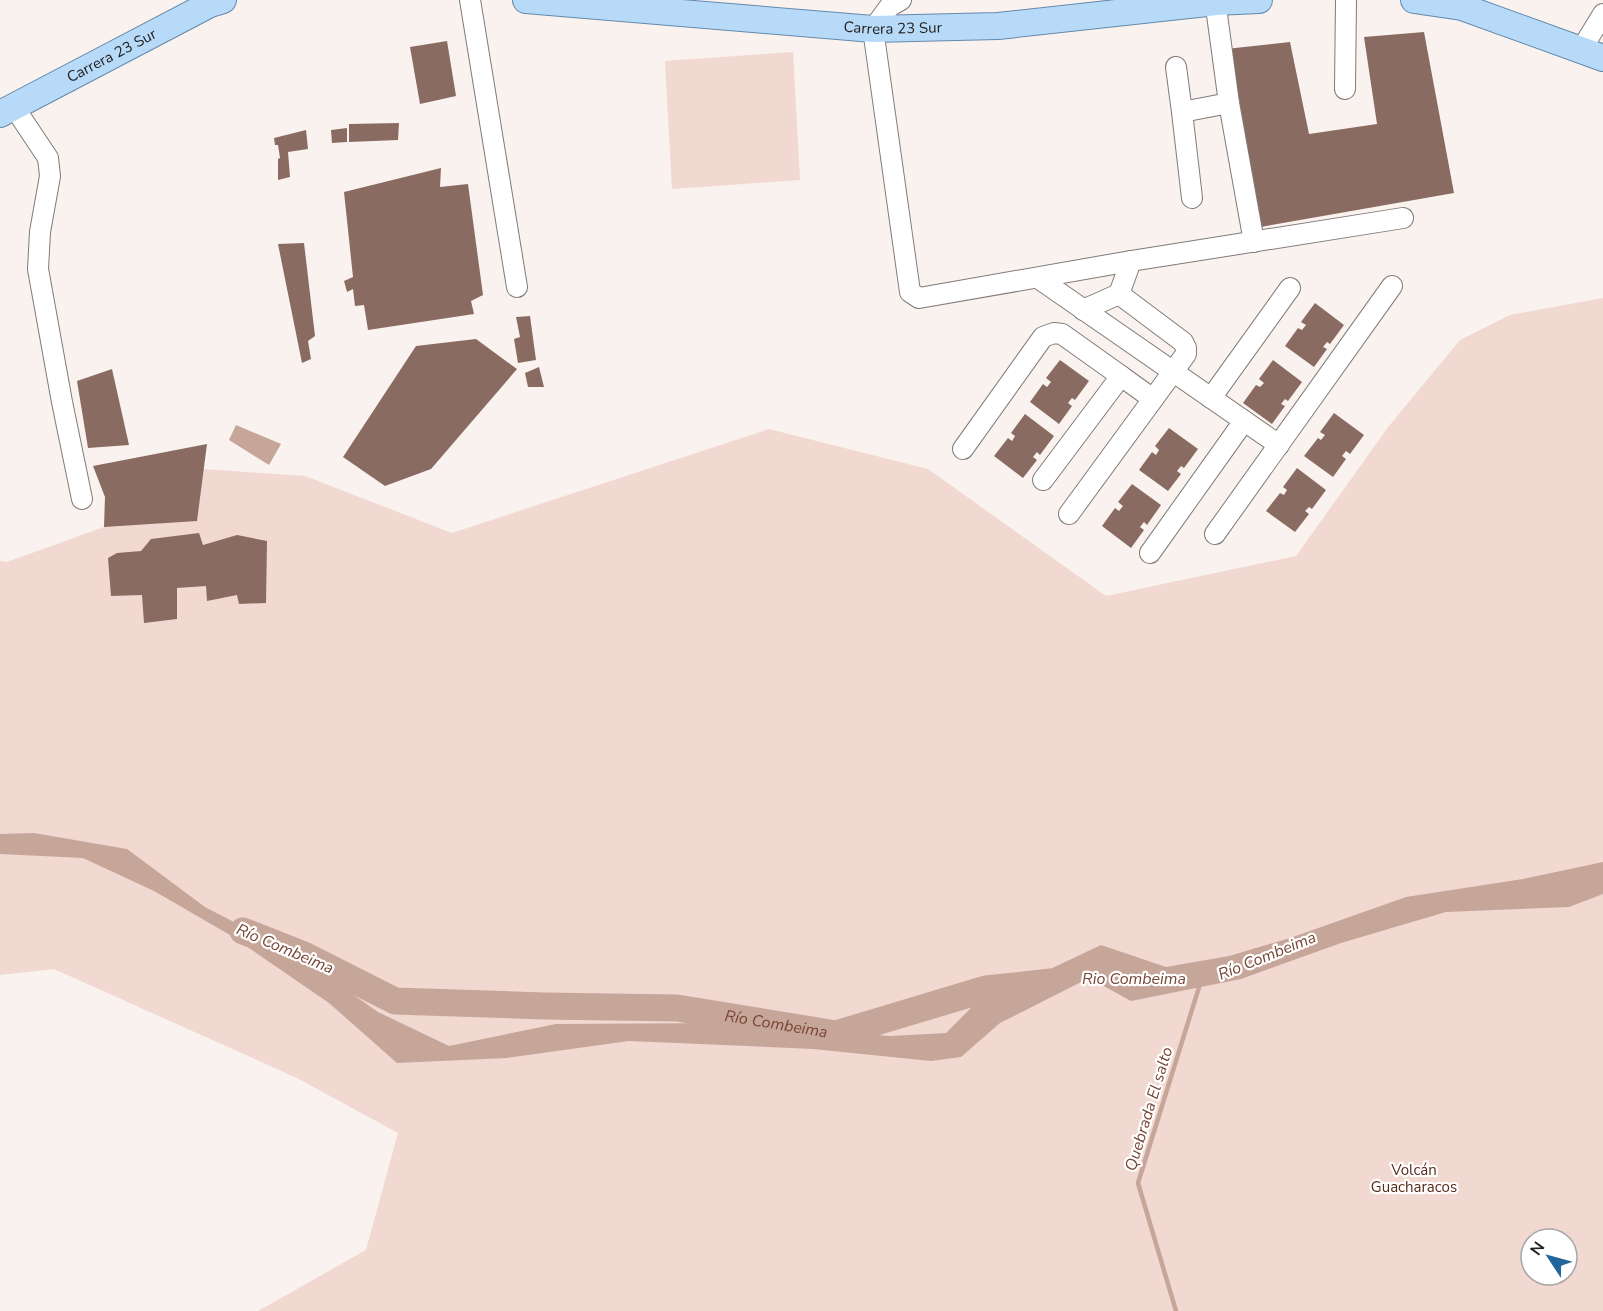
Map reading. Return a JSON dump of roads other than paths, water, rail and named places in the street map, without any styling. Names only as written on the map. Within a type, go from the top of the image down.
[{"type":"main road","name":"Carrera 23 Sur","points":[[7,111],[210,4],[223,0]]},
{"type":"main road","name":"Carrera 23 Sur","points":[[526,0],[873,29],[998,26],[1185,3],[1259,0]]},
{"type":"main road","points":[[1414,0],[1462,7],[1592,54]]},
{"type":"street","points":[[470,0],[518,287]]},
{"type":"street","points":[[901,0],[890,6],[873,29],[910,292],[919,298],[1131,261],[1403,218]]},
{"type":"street","points":[[1345,89],[1346,0]]},
{"type":"street","points":[[1215,1],[1229,103],[1254,242]]},
{"type":"street","points":[[1592,54],[1603,14]]},
{"type":"street","points":[[1176,68],[1192,198]]},
{"type":"street","points":[[1182,112],[1229,103]]},
{"type":"street","points":[[7,111],[48,158],[50,176],[40,232],[38,269],[82,499]]},
{"type":"street","points":[[1083,310],[1119,294],[1131,261]]},
{"type":"street","points":[[1038,278],[1279,445]]},
{"type":"street","points":[[1215,534],[1392,286]]},
{"type":"street","points":[[1211,398],[1290,288]]},
{"type":"street","points":[[1069,514],[1186,354],[1183,342],[1119,294]]},
{"type":"street","points":[[963,449],[1043,338],[1054,333],[1062,334],[1153,399]]},
{"type":"street","points":[[1044,480],[1121,376]]},
{"type":"street","points":[[1150,553],[1244,421]]},
{"type":"water","points":[[236,425],[281,444],[269,465],[229,440]]},
{"type":"water","name":"Rio Combeima","points":[[34,833],[127,849],[205,907],[292,952],[378,1012],[449,1046],[556,1024],[722,1023],[890,1036],[946,1033],[974,1005],[1101,945],[1166,967],[1229,956],[1290,938],[1406,897],[1523,879],[1603,862],[1603,894],[1569,907],[1446,912],[1341,943],[1241,979],[1131,1001],[1089,978],[1000,1023],[961,1057],[931,1061],[813,1049],[629,1041],[507,1058],[397,1063],[329,1003],[230,935],[154,891],[83,858],[0,854],[0,834]]},
{"type":"waterway","name":"Río Combeima","points":[[243,931],[304,955],[395,1001],[677,1008],[836,1034],[986,989],[1050,982]]},
{"type":"waterway","name":"Quebrada El salto","points":[[1176,1311],[1138,1183],[1200,984]]},
{"type":"park label","name":"Volcán Guacharacos","points":[[1414,1178]]}]
